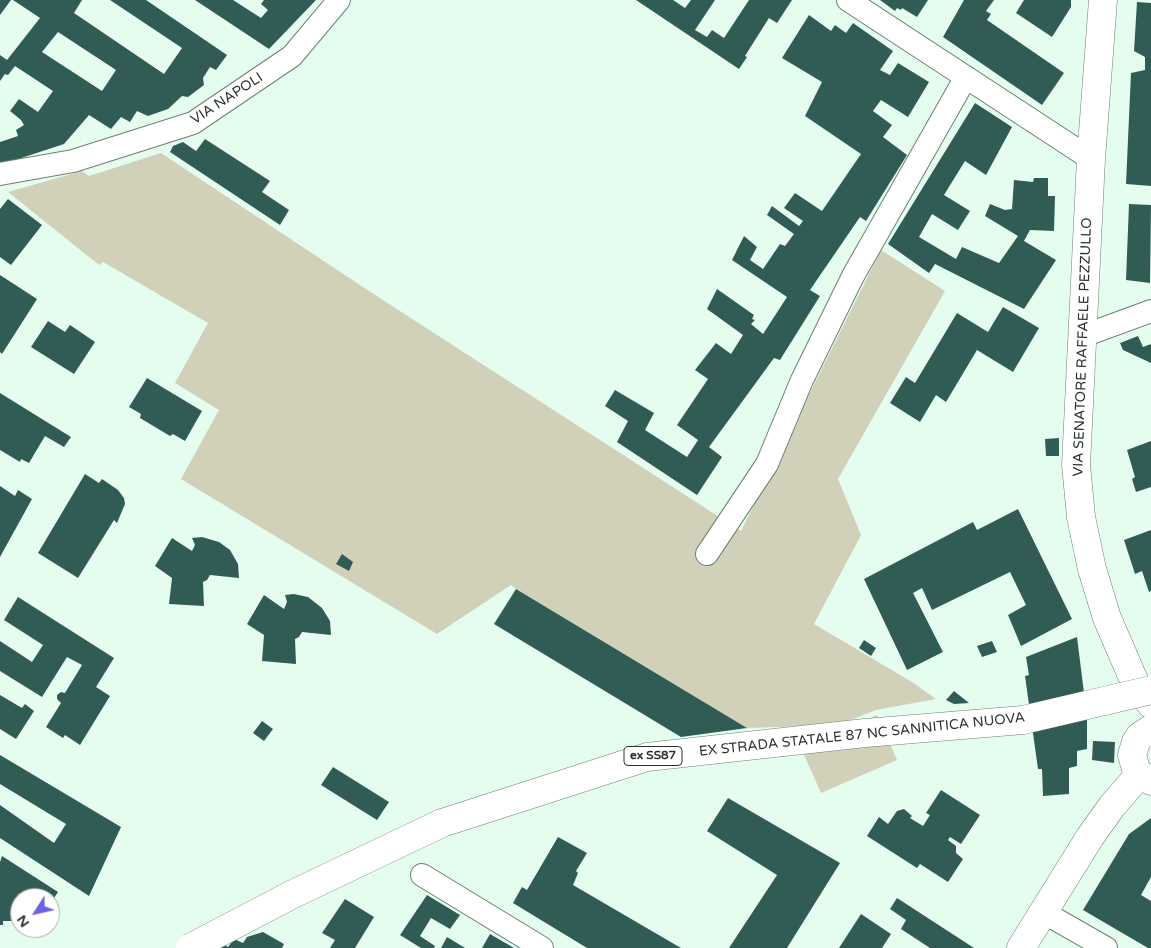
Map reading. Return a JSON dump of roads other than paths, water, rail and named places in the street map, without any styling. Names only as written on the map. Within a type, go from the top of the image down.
[{"type":"main road","name":"VIA SENATORE RAFFAELE PEZZULLO","points":[[1103,0],[1091,159],[1076,465],[1081,517],[1092,569],[1107,618],[1146,693],[1143,735],[1132,755],[1136,769],[1146,778]]},
{"type":"main road","name":"EX STRADA STATALE 87 NC SANNITICA NUOVA","points":[[190,948],[291,895],[442,822],[647,757],[865,733],[1023,720],[1146,693]]},
{"type":"main road","points":[[1021,948],[1090,837],[1112,806],[1146,778]]},
{"type":"street","name":"VIA NAPOLI","points":[[0,174],[73,161],[193,124],[292,56],[339,0]]},
{"type":"street","points":[[848,0],[1091,159]]},
{"type":"street","points":[[707,554],[767,464],[802,380],[853,276],[966,77]]},
{"type":"street","points":[[1083,336],[1151,311]]},
{"type":"street","points":[[422,875],[542,948]]},
{"type":"street","points":[[1043,912],[1106,948]]}]
